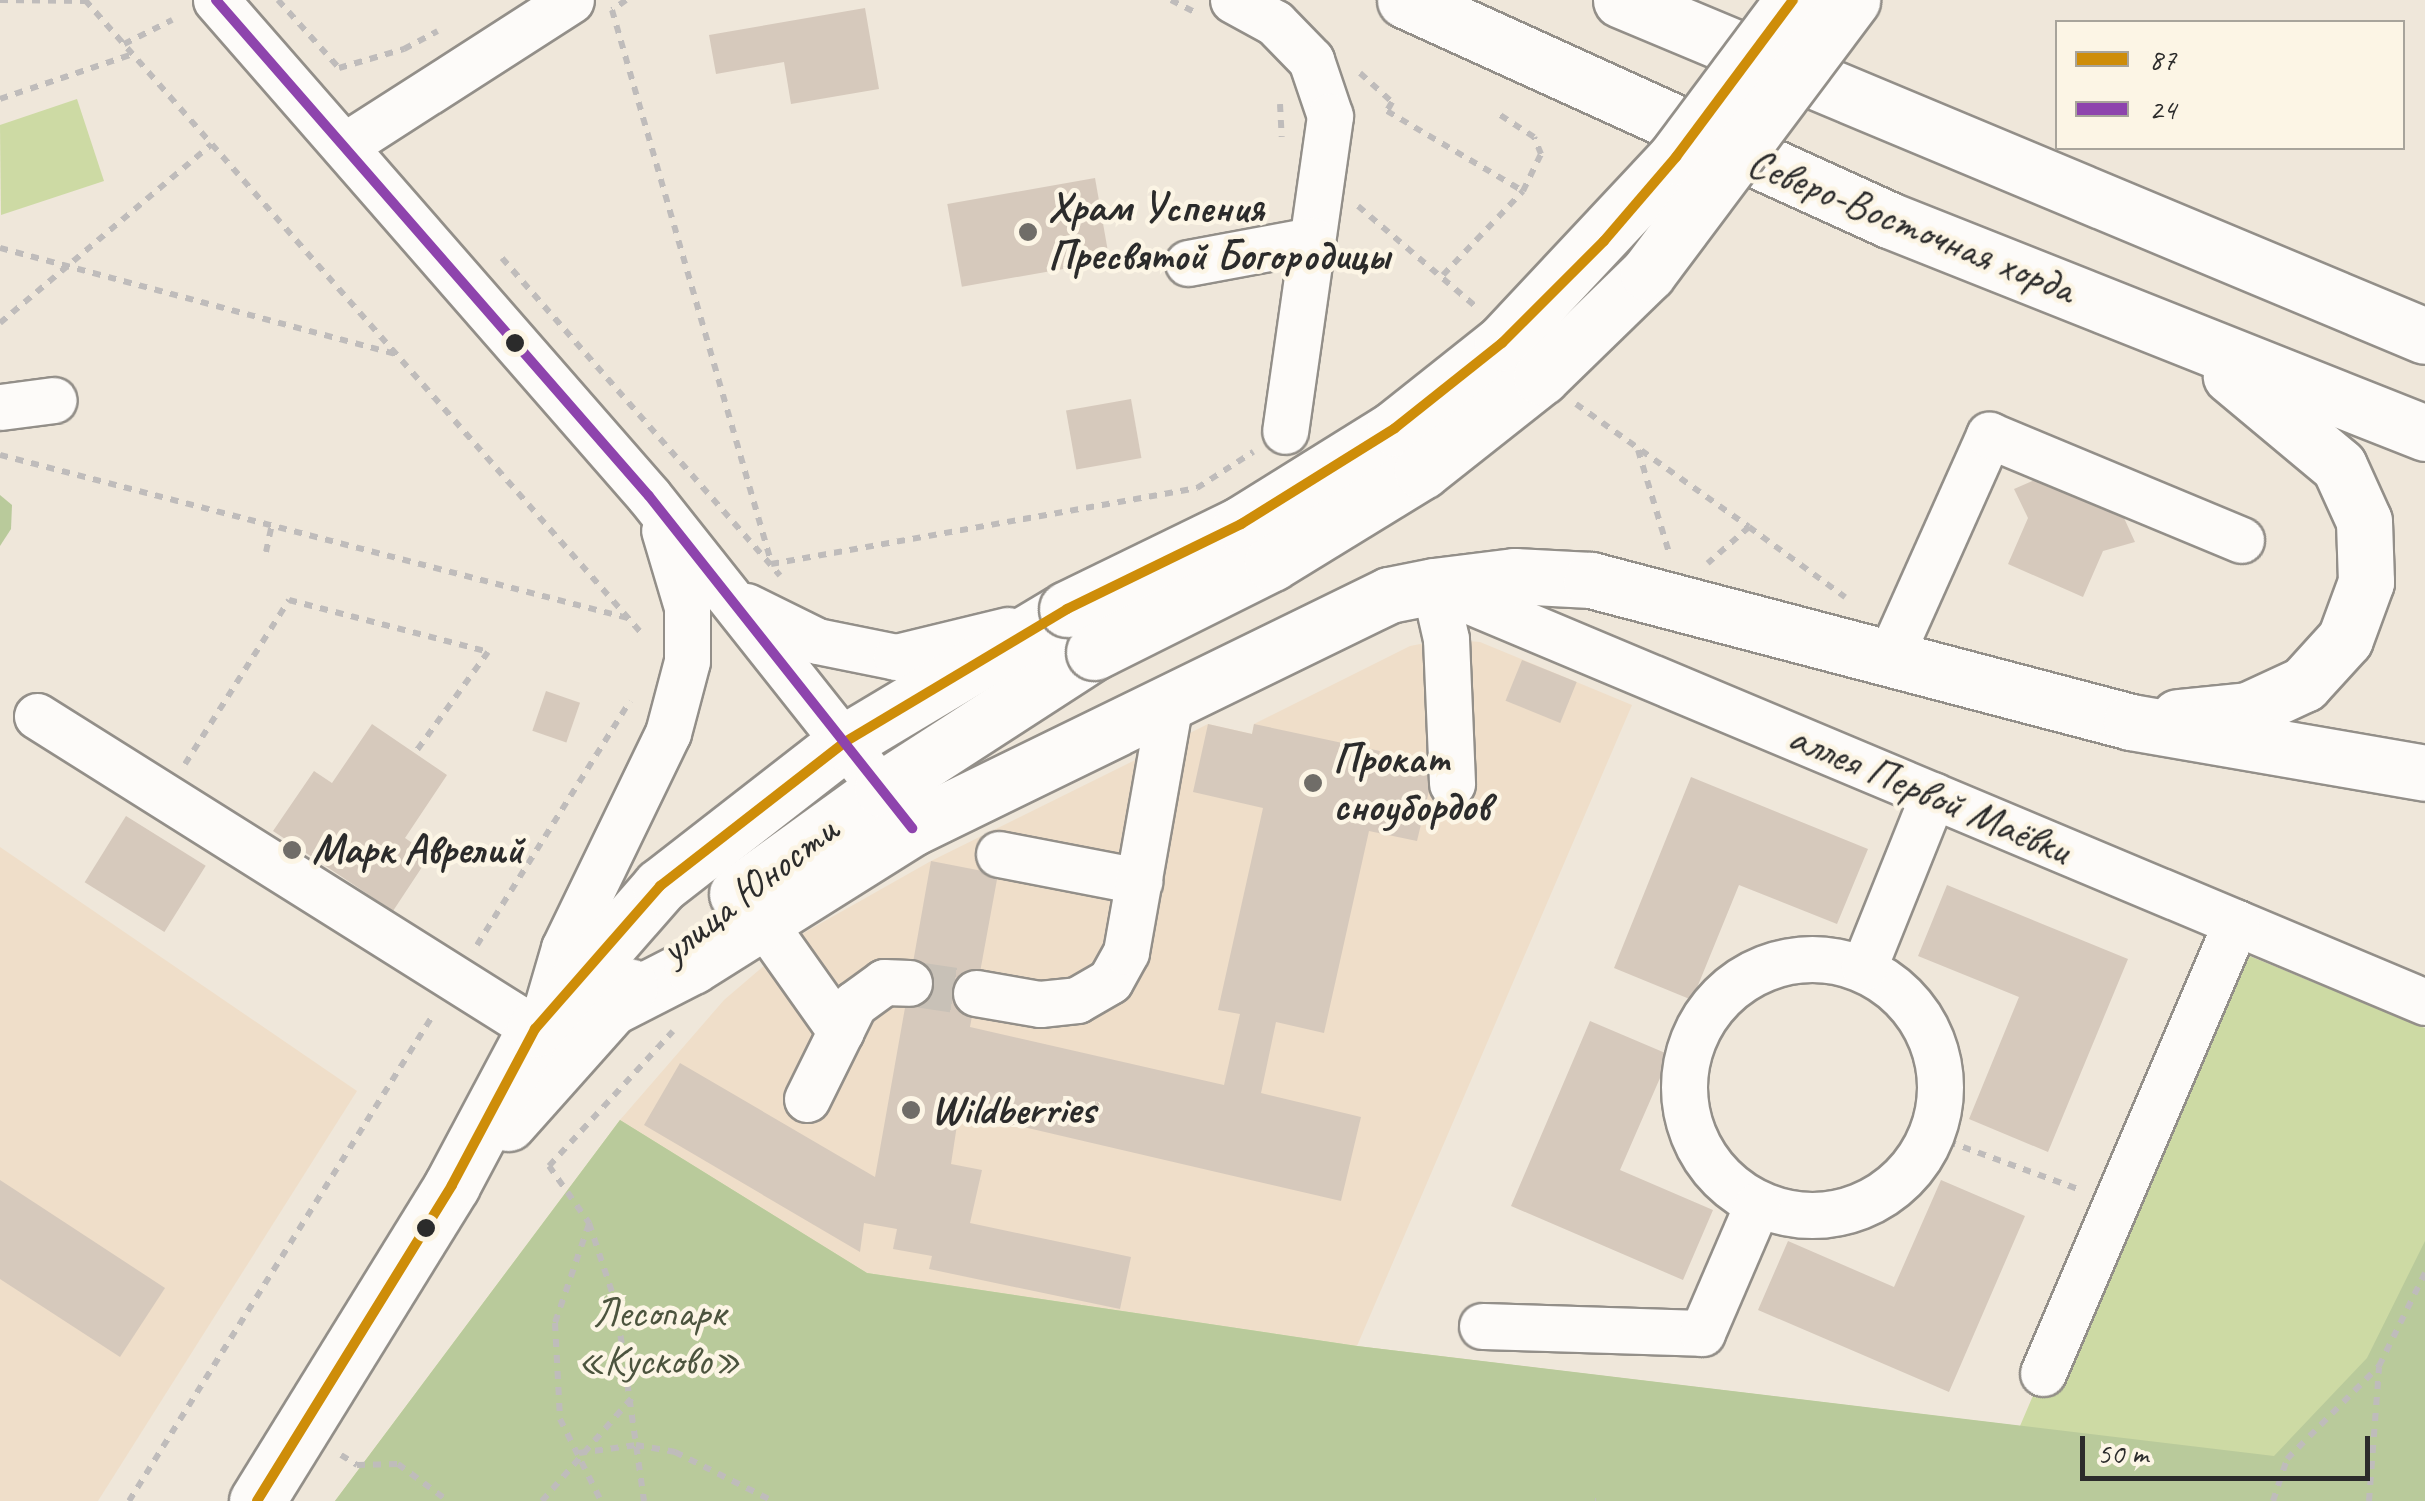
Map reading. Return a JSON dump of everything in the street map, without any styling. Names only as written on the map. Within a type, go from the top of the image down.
[{"type":"main road","name":"Северо-Восточная хорда","points":[[1405,0],[1889,220],[2425,433]]},
{"type":"main road","points":[[1621,0],[2425,336]]},
{"type":"main road","points":[[1081,631],[1395,428],[1502,343],[1676,157],[1793,0]]},
{"type":"main road","points":[[1081,631],[1272,563],[1406,481],[1541,377],[1660,258],[1852,0]]},
{"type":"main road","points":[[2131,722],[2248,710],[2304,684],[2345,639],[2366,582],[2364,521],[2339,466],[2318,443],[2176,334]]},
{"type":"main road","points":[[606,1010],[692,966],[761,919],[897,809],[1170,703],[1389,595],[1434,586],[1514,576],[1592,580],[1893,648],[2131,722],[2425,773]]},
{"type":"main road","name":"улица Юности","points":[[257,1501],[452,1185],[539,1024],[660,886],[845,742],[1081,631]]},
{"type":"main road","name":"улица Юности","points":[[452,1185],[606,1010],[744,889],[897,809],[1081,631]]},
{"type":"street","points":[[216,0],[347,144],[649,496],[897,809]]},
{"type":"street","points":[[347,144],[571,0]]},
{"type":"street","points":[[1233,0],[1275,22],[1311,60],[1330,116],[1284,431]]},
{"type":"street","points":[[1188,262],[1312,240]]},
{"type":"street","points":[[0,407],[54,400]]},
{"type":"street","points":[[1893,648],[1989,435],[2240,540]]},
{"type":"street","points":[[37,716],[165,794],[454,982],[539,1024],[564,948],[668,733],[687,662],[688,607],[675,554],[649,496]]},
{"type":"street","points":[[1434,586],[1446,638],[1452,784]]},
{"type":"street","name":"аллея Первой Маёвки","points":[[1434,586],[2425,1002]]},
{"type":"street","points":[[734,600],[817,640],[896,657],[972,642],[1081,631]]},
{"type":"street","points":[[976,993],[1040,1004],[1076,1000],[1110,981],[1126,952],[1170,703]]},
{"type":"street","points":[[1864,967],[1932,795]]},
{"type":"street","points":[[999,854],[1139,881]]},
{"type":"street","points":[[761,919],[840,1032]]},
{"type":"street","points":[[2043,1373],[2236,923]]},
{"type":"street","points":[[1807,957],[1864,967],[1916,1008],[1942,1070],[1933,1136],[1904,1180],[1860,1208],[1808,1217],[1757,1205],[1712,1170],[1686,1118],[1684,1061],[1708,1009],[1752,972],[1807,957]]},
{"type":"street","points":[[807,1100],[854,1004],[884,982],[910,983]]},
{"type":"street","points":[[1482,1326],[1702,1333],[1757,1205]]},
{"type":"path","points":[[0,0],[86,1],[633,619],[647,650]]},
{"type":"path","points":[[278,0],[339,68],[404,50],[448,26]]},
{"type":"path","points":[[626,0],[612,10],[772,564]]},
{"type":"path","points":[[124,44],[172,20]]},
{"type":"path","points":[[0,99],[133,54]]},
{"type":"path","points":[[1278,88],[1283,154]]},
{"type":"path","points":[[1392,102],[1388,112],[1523,191]]},
{"type":"path","points":[[1321,176],[1443,275],[1523,191],[1541,154],[1534,137],[1496,112]]},
{"type":"path","points":[[0,323],[212,144]]},
{"type":"path","points":[[0,248],[397,354]]},
{"type":"path","points":[[500,256],[772,564]]},
{"type":"path","points":[[1597,425],[1749,526],[1893,648]]},
{"type":"path","points":[[772,564],[1198,488],[1284,431]]},
{"type":"path","points":[[1638,450],[1674,571]]},
{"type":"path","points":[[0,455],[633,619]]},
{"type":"path","points":[[1694,576],[1749,526]]},
{"type":"path","points":[[266,552],[271,528]]},
{"type":"path","points":[[165,794],[289,600],[488,652],[415,753]]},
{"type":"path","points":[[129,1501],[640,685]]},
{"type":"path","points":[[1933,1136],[2116,1203]]},
{"type":"path","points":[[549,1166],[589,1223],[616,1304],[633,1397],[644,1501]]},
{"type":"path","points":[[589,1223],[555,1322],[560,1419],[602,1501]]},
{"type":"path","points":[[2273,1501],[2288,1459],[2379,1366],[2425,1272]]},
{"type":"path","points":[[2369,1501],[2379,1366]]},
{"type":"path","points":[[542,1501],[579,1453],[633,1397]]},
{"type":"path","points":[[579,1453],[636,1445],[675,1452],[773,1501]]},
{"type":"path","points":[[341,1455],[357,1465],[398,1464],[448,1501]]},
{"type":"shaded area","points":[[1446,639],[1480,642],[1632,705],[1357,1346],[867,1273],[620,1120],[724,1000],[800,935],[931,861],[1208,724],[1252,734],[1254,724],[1410,646]]},
{"type":"shaded area","points":[[0,847],[357,1091],[98,1501],[0,1501]]},
{"type":"green space","points":[[77,99],[104,181],[1,215],[0,125]]},
{"type":"green space","points":[[0,495],[12,505],[11,529],[0,546]]},
{"type":"green space","name":"Лесопарк «Кусково»","points":[[2225,946],[2425,1028],[2425,1501],[335,1501],[620,1120],[867,1273],[1357,1346],[2020,1426]]},
{"type":"green space","name":"Лесопарк «Кусково»","points":[[620,1120],[867,1273],[1357,1346],[2274,1456],[2367,1358],[2425,1241],[2425,1501],[335,1501]]},
{"type":"building","points":[[865,8],[879,89],[791,104],[784,62],[716,74],[709,35]]},
{"type":"building","name":"Храм Успения Пресвятой Богородицы","points":[[1095,178],[1110,261],[962,287],[947,204]]},
{"type":"building","points":[[1131,399],[1141,458],[1076,470],[1066,410]]},
{"type":"building","points":[[2046,475],[2119,507],[2135,542],[2103,551],[2083,597],[2008,564],[2028,518],[2014,489]]},
{"type":"building","points":[[1522,660],[1577,682],[1560,723],[1506,701]]},
{"type":"building","points":[[546,691],[580,703],[566,742],[532,731]]},
{"type":"building","points":[[372,724],[447,775],[405,838],[430,855],[393,911],[273,831],[314,771],[332,783]]},
{"type":"building","points":[[1208,724],[1252,734],[1254,724],[1380,751],[1378,762],[1433,774],[1417,841],[1369,831],[1324,1033],[1276,1022],[1261,1093],[1361,1117],[1341,1201],[959,1112],[951,1164],[982,1170],[970,1223],[1131,1257],[1120,1309],[929,1269],[932,1256],[893,1249],[897,1229],[864,1223],[860,1252],[644,1125],[680,1063],[875,1177],[931,861],[998,874],[970,1027],[1224,1085],[1240,1014],[1218,1010],[1263,808],[1193,792]]},
{"type":"building","points":[[1691,777],[1868,849],[1837,924],[1739,885],[1692,1000],[1614,968]]},
{"type":"building","points":[[126,816],[206,866],[164,932],[85,882]]},
{"type":"building","points":[[1947,885],[2128,959],[2048,1152],[1969,1119],[2019,997],[1918,956]]},
{"type":"building","points":[[1590,1021],[1670,1055],[1620,1170],[1713,1210],[1683,1280],[1511,1206]]},
{"type":"building","points":[[0,1180],[165,1288],[120,1357],[0,1279]]},
{"type":"building","points":[[1941,1180],[2025,1216],[1949,1392],[1758,1310],[1788,1241],[1894,1287]]},
{"type":"tunnel","points":[[909,983],[976,993]]},
{"type":"transit line","name":"24","points":[[216,0],[649,496],[912,828]]},
{"type":"transit line","name":"87","points":[[257,1501],[452,1185],[535,1029],[660,886],[845,742],[1067,609],[1241,524],[1395,428],[1502,343],[1604,241],[1676,157],[1793,0]]},
{"type":"place","name":"Храм Успения Пресвятой Богородицы","points":[[1028,232]]},
{"type":"place","name":"Прокат сноубордов","points":[[1313,783]]},
{"type":"place","name":"Марк Аврелий","points":[[292,850]]},
{"type":"place","name":"Wildberries","points":[[911,1110]]}]
